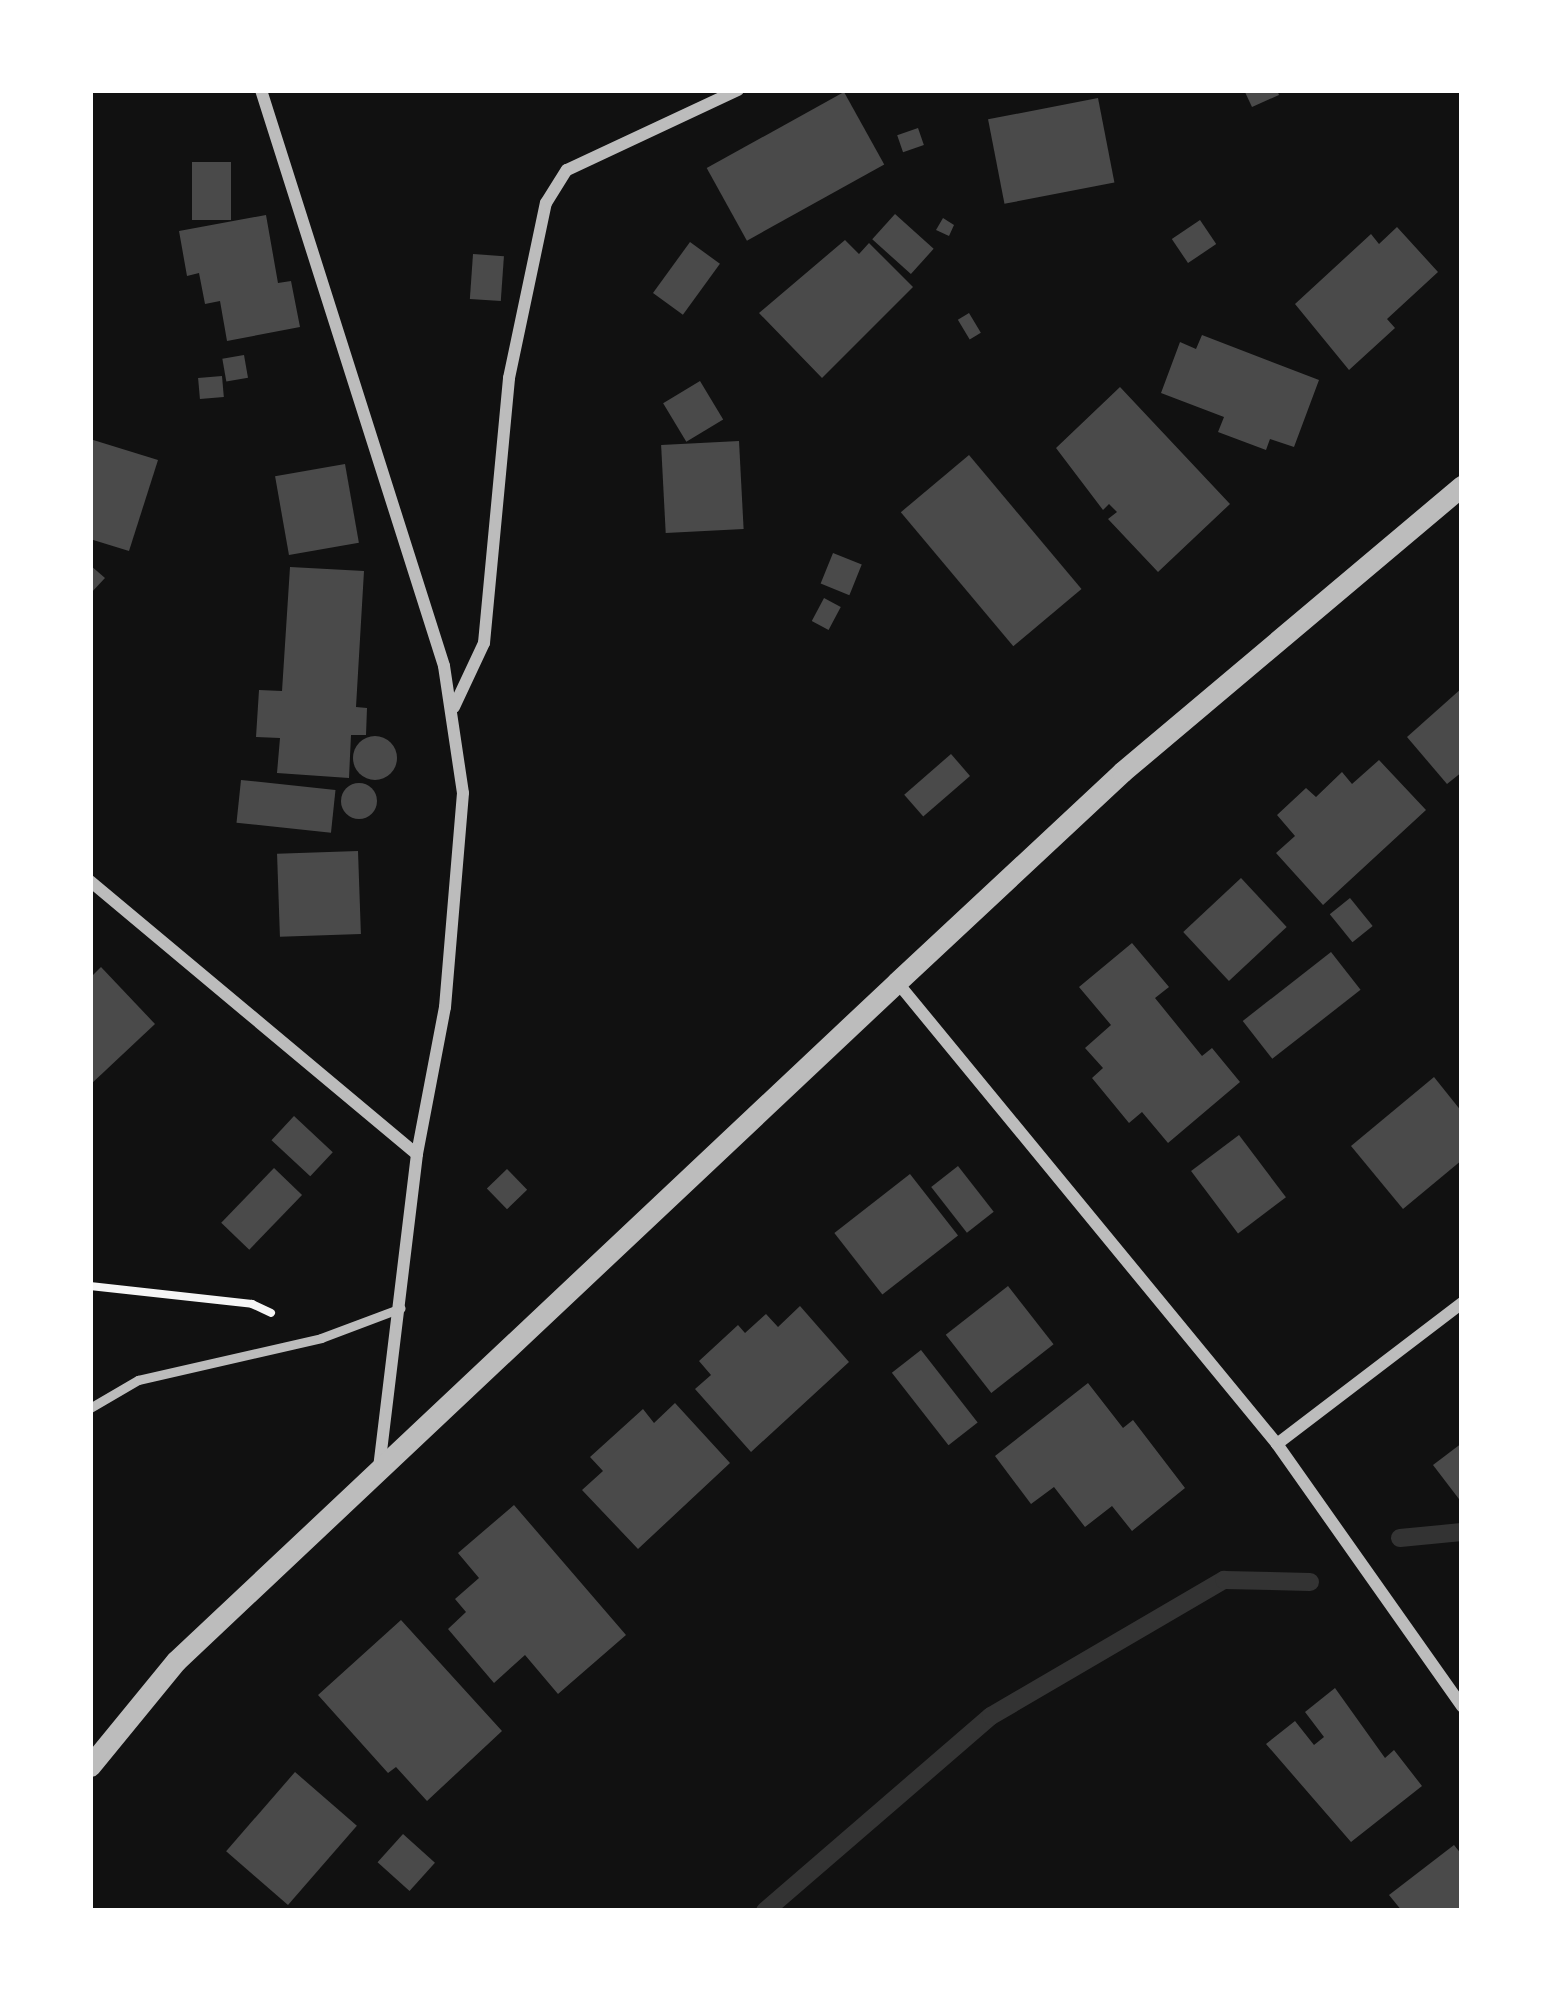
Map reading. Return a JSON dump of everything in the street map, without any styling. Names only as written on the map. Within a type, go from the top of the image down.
[{"type":"street","points":[[261,90],[454,707],[461,870],[417,1154],[379,1466]]},
{"type":"street","points":[[454,707],[484,643],[508,378],[546,203],[566,170],[738,90]]},
{"type":"street","points":[[90,1766],[176,1661],[897,982],[1123,772],[1462,486]]},
{"type":"street","points":[[90,881],[417,1154]]},
{"type":"street","points":[[897,982],[1277,1444],[1462,1706]]},
{"type":"street","points":[[1277,1444],[1462,1304]]},
{"type":"lane","points":[[90,1408],[138,1380],[321,1338],[400,1308]]},
{"type":"path","points":[[90,1286],[252,1304],[321,1338]]},
{"type":"building","points":[[1244,90],[1277,90],[1279,95],[1252,107]]},
{"type":"building","points":[[844,92],[884,165],[747,241],[707,168]]},
{"type":"building","points":[[1098,98],[1114,182],[1004,204],[988,119]]},
{"type":"building","points":[[918,128],[924,145],[903,152],[897,135]]},
{"type":"building","points":[[192,162],[231,162],[231,220],[192,220]]},
{"type":"building","points":[[895,214],[934,249],[911,274],[872,239]]},
{"type":"building","points":[[266,215],[278,283],[291,281],[300,327],[227,341],[220,301],[205,304],[199,273],[187,276],[179,231]]},
{"type":"building","points":[[943,218],[954,225],[949,236],[936,230]]},
{"type":"building","points":[[1200,220],[1216,244],[1188,263],[1172,239]]},
{"type":"building","points":[[1397,227],[1438,272],[1387,319],[1395,328],[1349,370],[1295,304],[1371,234],[1379,244]]},
{"type":"building","points":[[845,240],[859,254],[869,243],[913,287],[822,378],[759,313]]},
{"type":"building","points":[[690,242],[720,264],[683,315],[653,293]]},
{"type":"building","points":[[473,254],[504,256],[501,301],[470,299]]},
{"type":"building","points":[[969,313],[981,333],[970,339],[958,320]]},
{"type":"building","points":[[1202,335],[1319,380],[1294,447],[1270,439],[1266,450],[1218,432],[1224,417],[1161,393],[1180,342],[1196,349]]},
{"type":"building","points":[[244,355],[248,378],[226,381],[222,359]]},
{"type":"building","points":[[222,376],[224,397],[200,399],[198,378]]},
{"type":"building","points":[[700,381],[723,420],[686,442],[663,403]]},
{"type":"building","points":[[1120,387],[1230,504],[1158,572],[1108,519],[1117,512],[1109,504],[1103,510],[1056,448]]},
{"type":"building","points":[[90,439],[158,460],[129,551],[90,539]]},
{"type":"building","points":[[739,441],[744,529],[666,533],[661,445]]},
{"type":"building","points":[[969,455],[1081,589],[1013,646],[901,512]]},
{"type":"building","points":[[345,464],[359,543],[289,555],[275,476]]},
{"type":"building","points":[[833,553],[862,565],[849,595],[821,584]]},
{"type":"building","points":[[90,565],[105,578],[90,594]]},
{"type":"building","points":[[290,567],[364,571],[356,707],[367,708],[366,735],[351,735],[349,778],[277,773],[280,738],[256,737],[259,690],[282,691]]},
{"type":"building","points":[[824,598],[841,607],[829,630],[812,621]]},
{"type":"building","points":[[1462,688],[1462,772],[1447,784],[1407,737]]},
{"type":"building","points":[[375,736],[391,742],[397,758],[391,774],[375,780],[359,774],[353,758],[359,742]]},
{"type":"building","points":[[951,754],[970,776],[923,817],[904,795]]},
{"type":"building","points":[[1379,760],[1426,810],[1323,905],[1276,853],[1295,836],[1277,815],[1306,788],[1316,797],[1342,772],[1352,784]]},
{"type":"building","points":[[241,780],[335,790],[331,833],[237,823]]},
{"type":"building","points":[[359,783],[372,788],[377,801],[372,814],[359,819],[346,814],[341,801],[346,788]]},
{"type":"building","points":[[358,851],[361,934],[280,937],[277,854]]},
{"type":"building","points":[[1241,878],[1287,927],[1229,981],[1183,932]]},
{"type":"building","points":[[1350,898],[1373,926],[1352,942],[1330,914]]},
{"type":"building","points":[[1132,943],[1169,987],[1155,998],[1202,1056],[1212,1048],[1240,1082],[1168,1143],[1142,1112],[1129,1123],[1092,1078],[1103,1068],[1085,1048],[1111,1025],[1079,987]]},
{"type":"building","points":[[1331,952],[1361,990],[1272,1059],[1243,1021]]},
{"type":"building","points":[[101,967],[155,1024],[90,1085],[90,978]]},
{"type":"building","points":[[1434,1077],[1462,1112],[1462,1160],[1403,1209],[1351,1146]]},
{"type":"building","points":[[294,1116],[333,1152],[310,1176],[271,1140]]},
{"type":"building","points":[[1239,1135],[1286,1197],[1238,1233],[1191,1171]]},
{"type":"building","points":[[958,1166],[994,1212],[967,1233],[931,1187]]},
{"type":"building","points":[[274,1168],[302,1195],[249,1250],[221,1223]]},
{"type":"building","points":[[507,1169],[527,1190],[507,1209],[487,1188]]},
{"type":"building","points":[[910,1174],[958,1235],[882,1295],[834,1233]]},
{"type":"building","points":[[1008,1286],[1054,1344],[991,1393],[946,1335]]},
{"type":"building","points":[[800,1306],[849,1362],[751,1452],[695,1389],[711,1375],[699,1361],[738,1325],[745,1333],[766,1314],[778,1327]]},
{"type":"building","points":[[921,1350],[978,1422],[948,1445],[892,1373]]},
{"type":"building","points":[[1088,1383],[1123,1428],[1133,1420],[1185,1488],[1132,1531],[1112,1506],[1085,1527],[1054,1487],[1031,1504],[995,1456]]},
{"type":"building","points":[[675,1403],[730,1463],[638,1549],[582,1490],[603,1471],[590,1457],[643,1409],[654,1423]]},
{"type":"building","points":[[1462,1443],[1462,1503],[1433,1465]]},
{"type":"building","points":[[514,1505],[626,1635],[558,1694],[525,1655],[494,1683],[448,1629],[466,1612],[455,1599],[479,1578],[458,1553]]},
{"type":"building","points":[[401,1620],[502,1731],[427,1801],[396,1767],[388,1773],[318,1695]]},
{"type":"building","points":[[1335,1688],[1385,1758],[1394,1750],[1422,1786],[1351,1842],[1266,1744],[1295,1721],[1314,1745],[1324,1737],[1305,1712]]},
{"type":"building","points":[[295,1772],[357,1826],[288,1905],[226,1851]]},
{"type":"building","points":[[403,1834],[435,1863],[410,1891],[378,1862]]},
{"type":"building","points":[[1454,1845],[1462,1855],[1462,1911],[1402,1911],[1389,1895]]},
{"type":"waterway","points":[[1400,1538],[1462,1532]]},
{"type":"waterway","points":[[765,1911],[991,1716],[1224,1580],[1310,1582]]}]
